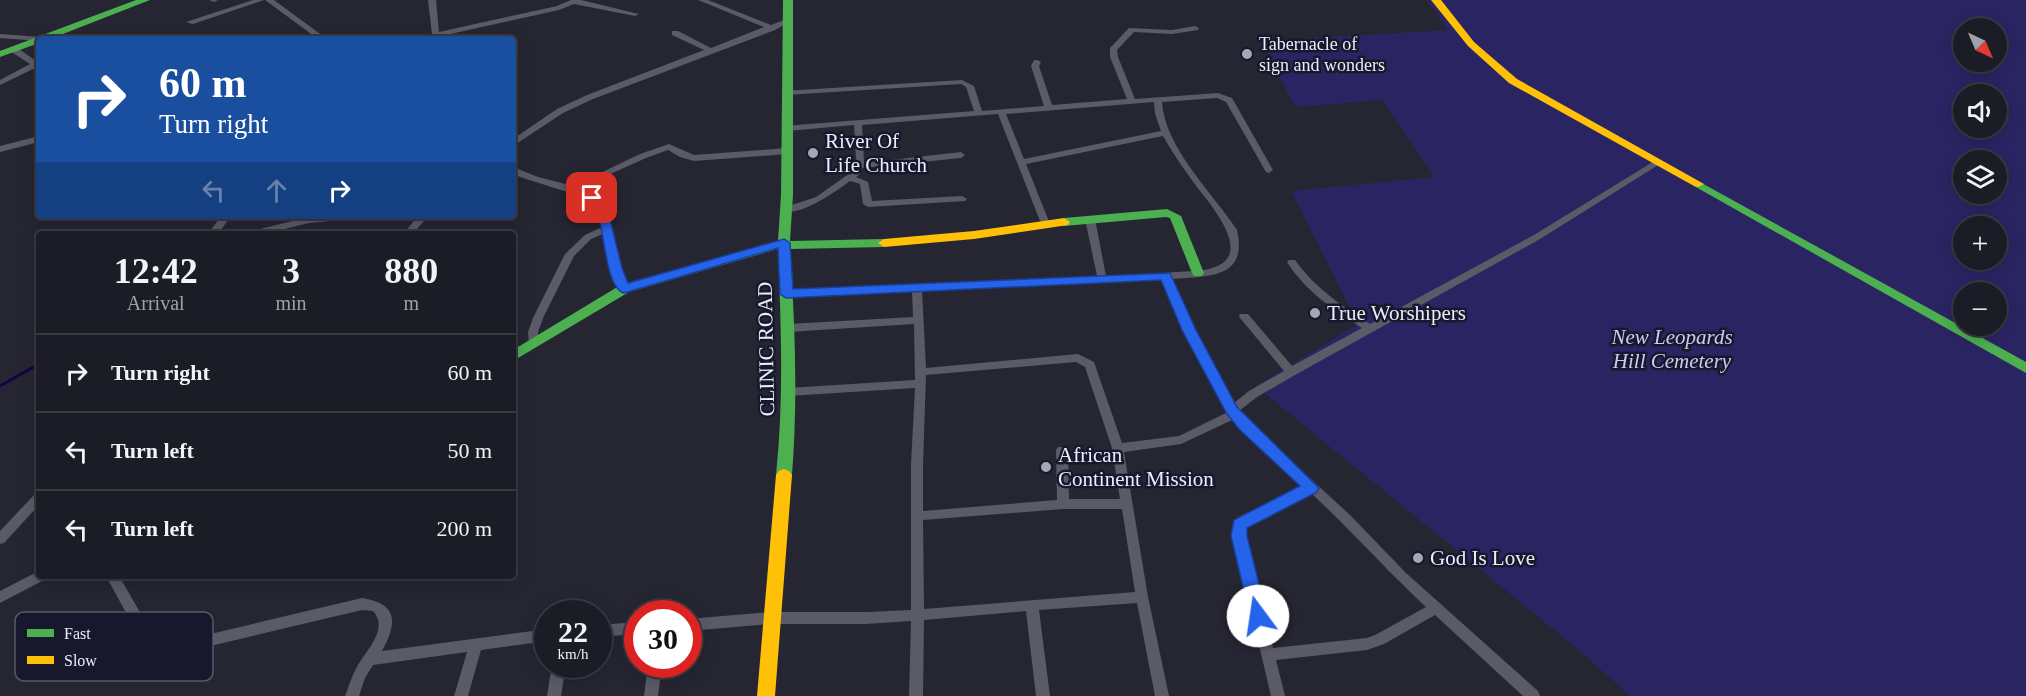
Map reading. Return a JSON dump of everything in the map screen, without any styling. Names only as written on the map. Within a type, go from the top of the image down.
[{"type":"street","points":[[49,36],[145,0]]},
{"type":"street","points":[[190,22],[260,0]]},
{"type":"street","points":[[271,0],[319,36]]},
{"type":"street","points":[[432,0],[436,35]]},
{"type":"street","points":[[702,0],[772,28]]},
{"type":"street","name":"CLINIC ROAD","points":[[766,696],[788,432],[788,328],[784,243],[788,128],[786,93],[788,0]]},
{"type":"street","points":[[1436,0],[1456,30],[1496,69],[1513,81],[2026,368]]},
{"type":"street","points":[[432,36],[559,8],[575,1],[635,14]]},
{"type":"street","points":[[516,141],[572,105],[787,21]]},
{"type":"street","points":[[1132,101],[1113,50],[1132,30],[1172,32],[1195,28]]},
{"type":"street","points":[[462,36],[463,29]]},
{"type":"street","points":[[675,33],[711,51]]},
{"type":"street","points":[[0,36],[36,39]]},
{"type":"street","points":[[6,51],[36,41]]},
{"type":"street","points":[[6,51],[36,66]]},
{"type":"street","points":[[1037,62],[1035,66],[1049,107]]},
{"type":"street","points":[[0,83],[36,66]]},
{"type":"street","points":[[786,93],[962,82],[970,86],[979,113]]},
{"type":"street","points":[[788,128],[1213,95],[1225,98],[1236,110],[1269,170]]},
{"type":"street","points":[[786,294],[1166,276],[1222,269],[1232,262],[1236,242],[1225,217],[1191,172],[1166,133],[1158,116],[1158,99]]},
{"type":"street","points":[[1000,111],[1045,224]]},
{"type":"street","points":[[786,210],[819,199],[850,178],[860,166],[858,122]]},
{"type":"street","points":[[1022,162],[1166,133]]},
{"type":"street","points":[[0,150],[36,140]]},
{"type":"street","points":[[567,189],[592,182],[626,164],[669,147],[694,158],[787,151]]},
{"type":"street","points":[[860,166],[961,155]]},
{"type":"street","points":[[1118,448],[1182,440],[1233,412],[1253,394],[1537,237],[1659,162]]},
{"type":"street","points":[[516,172],[525,177],[567,189],[598,202],[624,289]]},
{"type":"street","points":[[850,178],[864,182],[868,204],[962,199]]},
{"type":"street","points":[[516,354],[624,289],[784,243],[871,244],[974,236],[1045,224],[1171,213],[1175,216],[1198,273]]},
{"type":"street","points":[[264,231],[319,219]]},
{"type":"street","points":[[411,231],[421,219]]},
{"type":"street","points":[[1090,219],[1102,278]]},
{"type":"street","points":[[533,343],[533,332],[538,318],[570,254],[588,237],[606,229]]},
{"type":"street","points":[[1292,262],[1302,279],[1324,298],[1369,328]]},
{"type":"street","points":[[1166,276],[1189,330],[1233,412],[1346,518],[1402,577],[1527,694]]},
{"type":"street","points":[[916,696],[917,464],[921,378],[917,287]]},
{"type":"street","points":[[1244,316],[1291,372]]},
{"type":"street","points":[[788,328],[918,320]]},
{"type":"street","points":[[788,392],[921,378],[1043,361],[1078,358],[1085,360],[1092,369],[1118,448],[1142,597],[1161,696]]},
{"type":"street","points":[[1062,450],[1063,504]]},
{"type":"street","points":[[1278,696],[1238,530],[1244,520],[1312,488]]},
{"type":"street","points":[[0,539],[36,500]]},
{"type":"street","points":[[918,516],[1063,504],[1126,504]]},
{"type":"street","points":[[0,597],[36,578]]},
{"type":"street","points":[[114,579],[133,612]]},
{"type":"street","points":[[702,624],[771,618],[918,615],[1142,597]]},
{"type":"street","points":[[213,640],[362,604],[376,606],[384,614],[385,632],[363,670],[352,696]]},
{"type":"street","points":[[1032,605],[1042,696]]},
{"type":"street","points":[[1268,655],[1367,644],[1379,640],[1437,608]]},
{"type":"street","points":[[370,659],[534,637]]},
{"type":"street","points":[[461,696],[476,644]]},
{"type":"street","points":[[554,696],[557,678]]},
{"type":"street","points":[[651,696],[653,678]]},
{"type":"green space","name":"New Leopards Hill Cemetery","points":[[1427,0],[2026,0],[2026,696],[1630,696],[1580,651],[1256,386],[1358,324],[1291,191],[1435,177],[1382,100],[1295,107],[1264,41],[1448,30]]},
{"type":"waterway","points":[[0,386],[36,366]]},
{"type":"traffic: fast","points":[[49,36],[145,0]]},
{"type":"traffic: fast","points":[[784,475],[788,432],[789,344],[784,243],[787,195],[788,0]]},
{"type":"traffic: fast","points":[[0,54],[36,41]]},
{"type":"traffic: fast","points":[[1698,184],[2026,368]]},
{"type":"traffic: fast","points":[[1064,222],[1167,213],[1175,216],[1198,273]]},
{"type":"traffic: fast","points":[[516,354],[624,289],[772,245],[884,243]]},
{"type":"traffic: slow","points":[[1436,0],[1471,44],[1513,81],[1698,184]]},
{"type":"traffic: slow","points":[[884,243],[974,235],[1064,222]]},
{"type":"traffic: slow","points":[[766,696],[784,475]]},
{"type":"place","name":"Tabernacle of sign and wonders","points":[[1247,54]]},
{"type":"place","name":"River Of Life Church","points":[[813,153]]},
{"type":"place","name":"True Worshipers","points":[[1315,313]]},
{"type":"place","name":"African Continent Mission","points":[[1046,467]]},
{"type":"place","name":"God Is Love","points":[[1418,558]]},
{"type":"route","points":[[592,198],[601,207],[616,268],[624,289],[686,269],[784,243],[786,294],[1166,276],[1206,364],[1237,418],[1312,488],[1244,520],[1239,525],[1239,536],[1258,616]]}]
